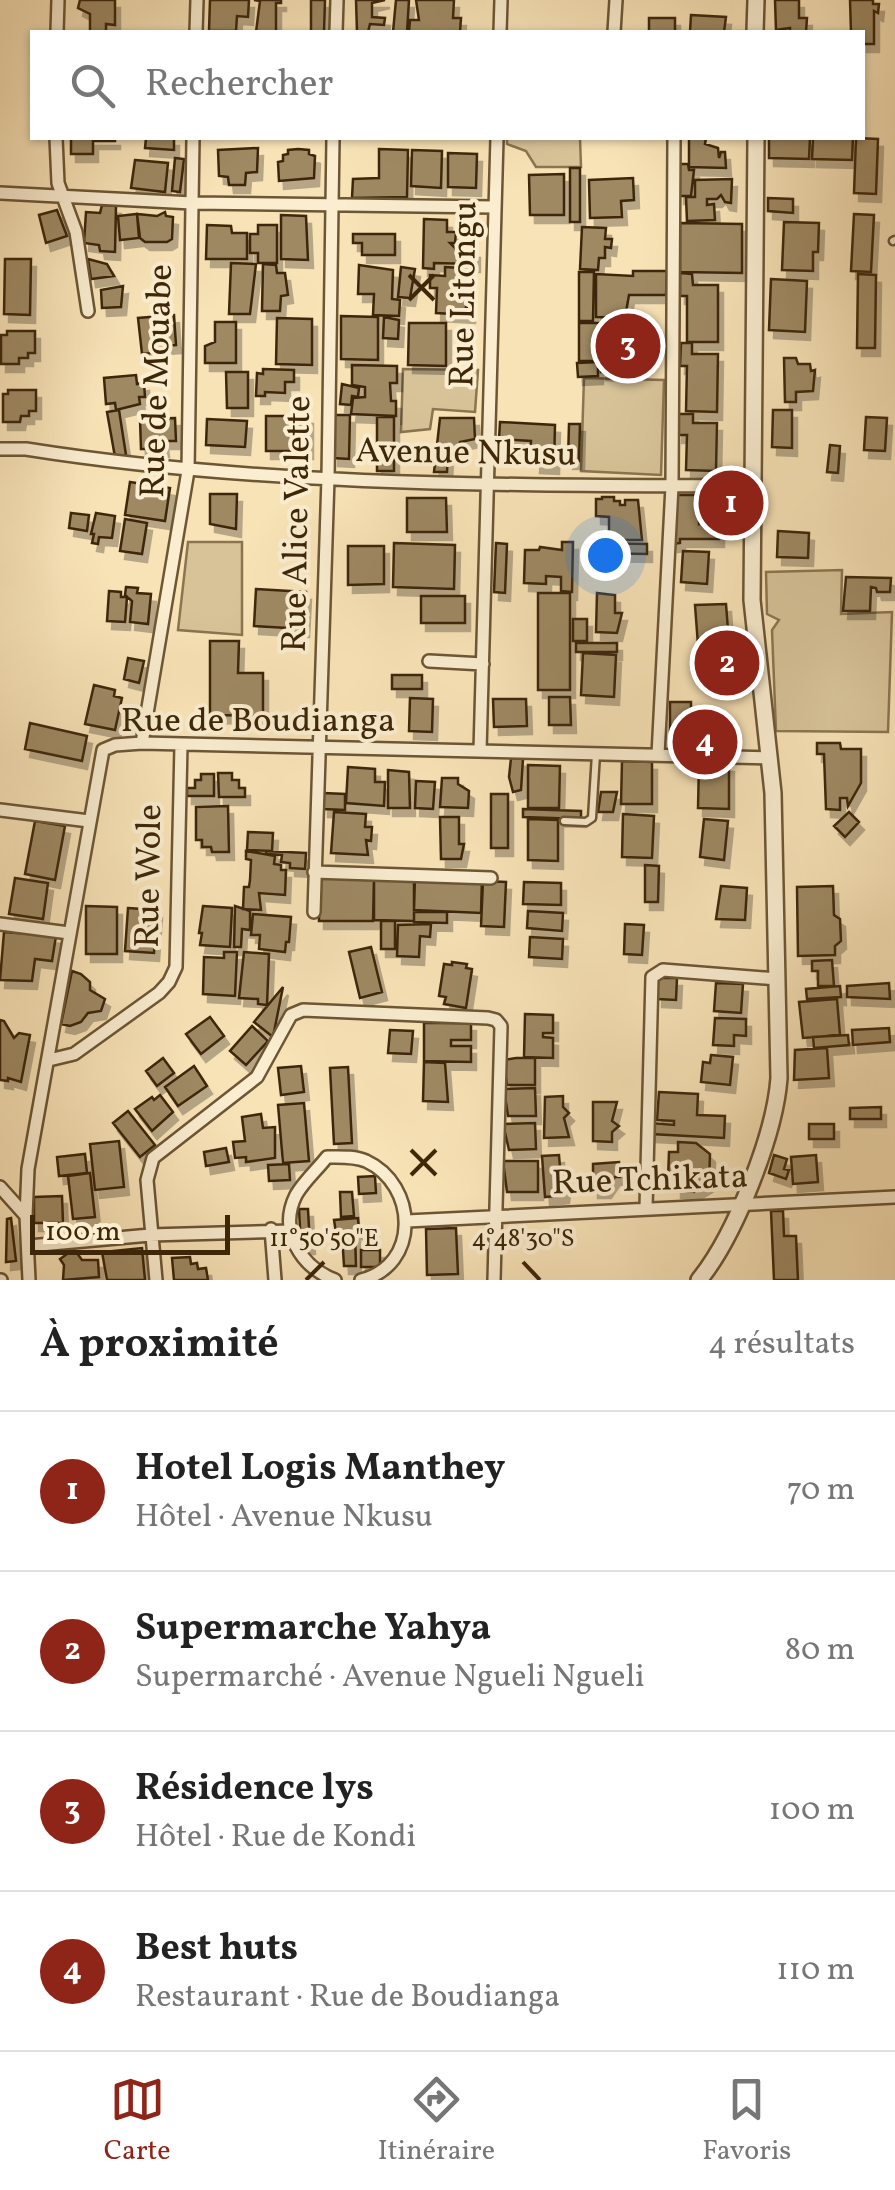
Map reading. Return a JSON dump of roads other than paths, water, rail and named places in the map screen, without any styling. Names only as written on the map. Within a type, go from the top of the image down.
[{"type":"street","points":[[58,0],[58,30]]},
{"type":"street","points":[[196,0],[196,30]]},
{"type":"street","points":[[336,30],[337,0]]},
{"type":"street","points":[[500,30],[502,0]]},
{"type":"street","points":[[614,30],[616,0]]},
{"type":"street","points":[[756,0],[756,30]]},
{"type":"street","points":[[56,140],[56,164],[76,232],[88,311]]},
{"type":"street","name":"Rue de Mouabe","points":[[142,743],[188,471],[193,140]]},
{"type":"street","name":"Rue Alice Valette","points":[[314,912],[328,478],[332,140]]},
{"type":"street","name":"Rue Litongu","points":[[480,752],[496,140]]},
{"type":"street","points":[[658,755],[672,486],[674,140]]},
{"type":"street","points":[[699,1280],[716,1256],[740,1204],[766,1140],[778,1095],[770,758],[753,626],[756,140]]},
{"type":"street","points":[[0,192],[192,203],[493,207]]},
{"type":"street","name":"Avenue Nkusu","points":[[0,449],[26,449],[188,471],[328,478],[753,486]]},
{"type":"street","points":[[429,660],[483,664]]},
{"type":"street","name":"Rue de Boudianga","points":[[29,1280],[28,1169],[103,750],[142,743],[770,758]]},
{"type":"street","name":"Rue Wole","points":[[49,1060],[74,1054],[170,982],[176,967],[181,745]]},
{"type":"street","points":[[0,810],[89,821]]},
{"type":"street","points":[[314,872],[491,878]]},
{"type":"street","points":[[0,924],[69,933]]},
{"type":"street","points":[[646,1208],[652,977],[663,970],[778,979]]},
{"type":"street","points":[[156,1280],[147,1180],[154,1158],[257,1077],[291,1014],[303,1010],[488,1018],[500,1026],[494,1280]]},
{"type":"street","points":[[335,1280],[306,1263],[290,1231],[294,1200],[327,1157],[367,1161],[390,1181],[402,1200],[405,1239],[398,1255],[386,1268],[361,1280]]},
{"type":"street","points":[[0,1187],[26,1216]]},
{"type":"street","name":"Rue Tchikata","points":[[406,1221],[895,1197]]},
{"type":"street","points":[[271,1230],[274,1280]]},
{"type":"street","points":[[29,1246],[150,1235],[290,1231]]},
{"type":"lane","points":[[564,821],[586,822],[592,818],[596,754]]},
{"type":"place","name":"Résidence lys","points":[[628,346]]},
{"type":"place","name":"Hotel Logis Manthey","points":[[731,503]]},
{"type":"place","name":"Supermarche Yahya","points":[[727,663]]},
{"type":"place","name":"Best huts","points":[[705,742]]}]
